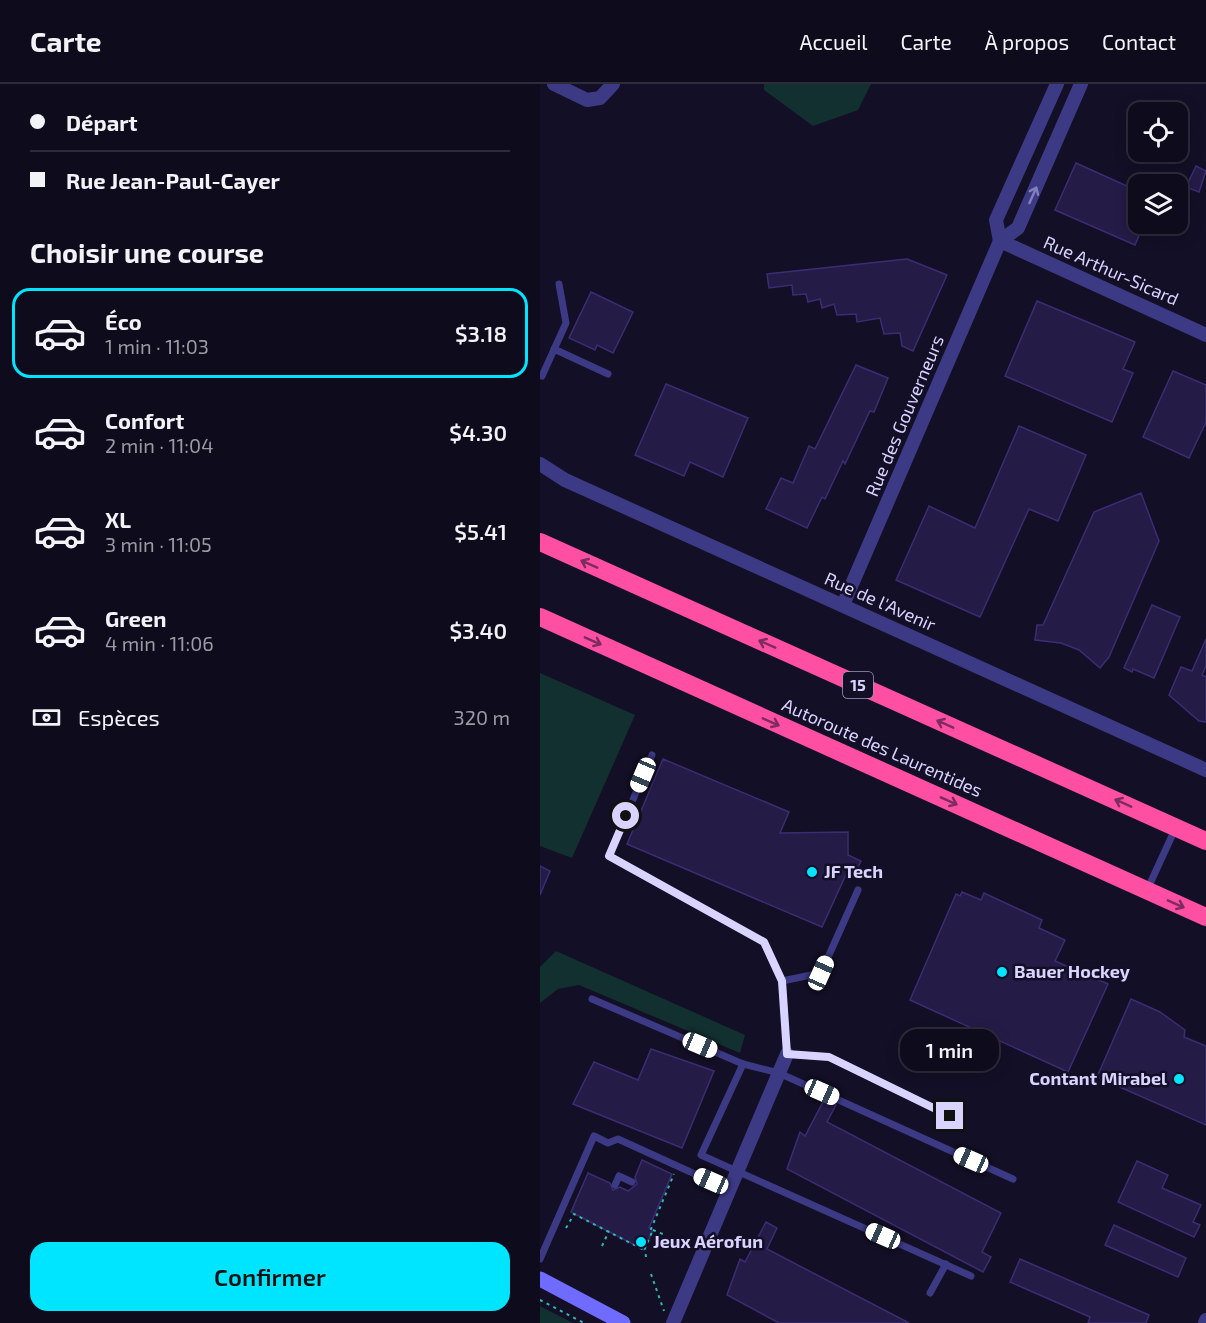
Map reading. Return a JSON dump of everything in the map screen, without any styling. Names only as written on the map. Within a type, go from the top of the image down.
[{"type":"highway","name":"15","points":[[540,542],[1206,841]]},
{"type":"highway","name":"Autoroute des Laurentides","points":[[540,617],[1206,917]]},
{"type":"street","points":[[554,84],[587,100],[600,98],[613,84]]},
{"type":"street","name":"Rue des Gouverneurs","points":[[1000,241],[996,220],[1057,84]]},
{"type":"street","name":"Rue des Gouverneurs","points":[[843,605],[1000,241],[1018,228],[1082,84]]},
{"type":"street","name":"Rue Arthur-Sicard","points":[[1000,241],[1206,335]]},
{"type":"street","name":"Rue de l'Avenir","points":[[540,464],[565,480],[1206,770]]},
{"type":"street","points":[[669,1318],[730,1190],[787,1054]]},
{"type":"street","points":[[540,1279],[623,1323]]},
{"type":"lane","points":[[543,376],[566,323],[559,284]]},
{"type":"lane","points":[[554,350],[609,374]]},
{"type":"lane","points":[[651,755],[609,856],[764,942],[782,981],[787,1054],[829,1057],[950,1116]]},
{"type":"lane","points":[[1147,890],[1176,827]]},
{"type":"lane","points":[[782,981],[821,973],[858,891]]},
{"type":"lane","points":[[592,999],[743,1064],[779,1073],[1013,1179]]},
{"type":"lane","points":[[743,1064],[701,1155],[971,1276]]},
{"type":"lane","points":[[540,1259],[594,1136],[608,1143],[618,1139],[730,1190]]},
{"type":"lane","points":[[615,1185],[619,1176],[632,1182]]},
{"type":"lane","points":[[930,1293],[946,1264]]},
{"type":"path","points":[[646,1257],[645,1248],[653,1230],[651,1229],[675,1172]]},
{"type":"path","points":[[566,1228],[574,1214],[644,1250],[645,1248]]},
{"type":"path","points":[[653,1230],[665,1235]]},
{"type":"path","points":[[603,1246],[609,1231]]},
{"type":"path","points":[[651,1274],[669,1318]]},
{"type":"path","points":[[540,1300],[584,1323]]},
{"type":"green space","points":[[764,84],[871,84],[858,110],[813,126],[764,90]]},
{"type":"green space","points":[[540,673],[635,715],[572,858],[540,846]]},
{"type":"green space","points":[[556,951],[745,1035],[740,1053],[579,985],[558,989],[540,1003],[540,967]]},
{"type":"green space","points":[[540,1306],[573,1323],[540,1323]]},
{"type":"building","points":[[1076,163],[1128,186],[1128,234],[1140,234],[1135,245],[1055,210]]},
{"type":"building","points":[[1196,166],[1206,171],[1199,192],[1188,188]]},
{"type":"building","points":[[907,259],[947,275],[913,351],[902,346],[900,333],[884,334],[880,318],[857,322],[856,314],[837,315],[834,304],[822,308],[820,299],[808,302],[806,294],[793,295],[792,285],[769,288],[767,274]]},
{"type":"building","points":[[591,292],[633,312],[613,353],[597,345],[595,350],[569,338]]},
{"type":"building","points":[[1037,301],[1135,342],[1123,369],[1133,373],[1112,422],[1005,376]]},
{"type":"building","points":[[856,365],[888,378],[874,412],[870,411],[845,464],[843,461],[825,499],[822,497],[807,528],[766,509],[781,478],[793,483],[809,446],[815,449]]},
{"type":"building","points":[[1173,371],[1206,385],[1206,422],[1189,458],[1143,437]]},
{"type":"building","points":[[666,384],[748,418],[723,477],[690,462],[684,476],[635,455]]},
{"type":"building","points":[[1019,426],[1086,455],[1058,521],[1029,509],[980,617],[896,580],[929,506],[975,528]]},
{"type":"building","points":[[1141,493],[1159,541],[1109,657],[1100,668],[1079,650],[1061,643],[1035,640],[1037,625],[1043,625],[1094,512]]},
{"type":"building","points":[[1152,605],[1180,617],[1154,678],[1133,669],[1132,672],[1124,668]]},
{"type":"building","points":[[1206,639],[1206,666],[1202,675],[1206,677],[1206,722],[1199,721],[1169,695],[1181,667],[1192,671]]},
{"type":"building","points":[[663,759],[789,812],[780,833],[848,832],[848,855],[861,861],[856,871],[849,868],[822,927],[627,844]]},
{"type":"building","points":[[540,866],[550,871],[540,895]]},
{"type":"building","name":"Bauer Hockey","points":[[962,892],[981,900],[984,893],[1042,920],[1039,928],[1065,940],[1055,961],[1108,984],[1068,1072],[910,1000],[956,894],[960,896]]},
{"type":"building","points":[[1131,999],[1160,1012],[1185,1030],[1184,1037],[1206,1046],[1206,1125],[1097,1077]]},
{"type":"building","points":[[651,1049],[714,1071],[682,1148],[573,1104],[594,1062],[638,1080]]},
{"type":"building","points":[[824,1100],[836,1105],[827,1122],[1001,1213],[982,1252],[991,1257],[983,1272],[787,1169],[800,1132],[805,1136]]},
{"type":"building","points":[[642,1160],[672,1174],[649,1228],[653,1230],[644,1250],[571,1212],[588,1173],[610,1183],[613,1190],[620,1187],[628,1191],[637,1184],[635,1177]]},
{"type":"building","points":[[1137,1161],[1168,1175],[1162,1188],[1201,1205],[1193,1222],[1200,1225],[1194,1237],[1118,1202]]},
{"type":"building","points":[[766,1222],[777,1228],[767,1249],[909,1323],[779,1323],[727,1295],[740,1259],[745,1262]]},
{"type":"building","points":[[1114,1225],[1186,1258],[1178,1277],[1105,1245]]},
{"type":"building","points":[[1020,1259],[1149,1315],[1146,1323],[1088,1323],[1090,1317],[1010,1282]]},
{"type":"place","name":"JF Tech","points":[[812,872]]},
{"type":"place","name":"Bauer Hockey","points":[[1002,972]]},
{"type":"place","name":"Contant Mirabel","points":[[1179,1079]]},
{"type":"place","name":"Jeux Aérofun","points":[[641,1242]]},
{"type":"route","points":[[626,816],[609,856],[764,942],[782,981],[787,1054],[829,1057],[856,1068],[950,1116]]}]
